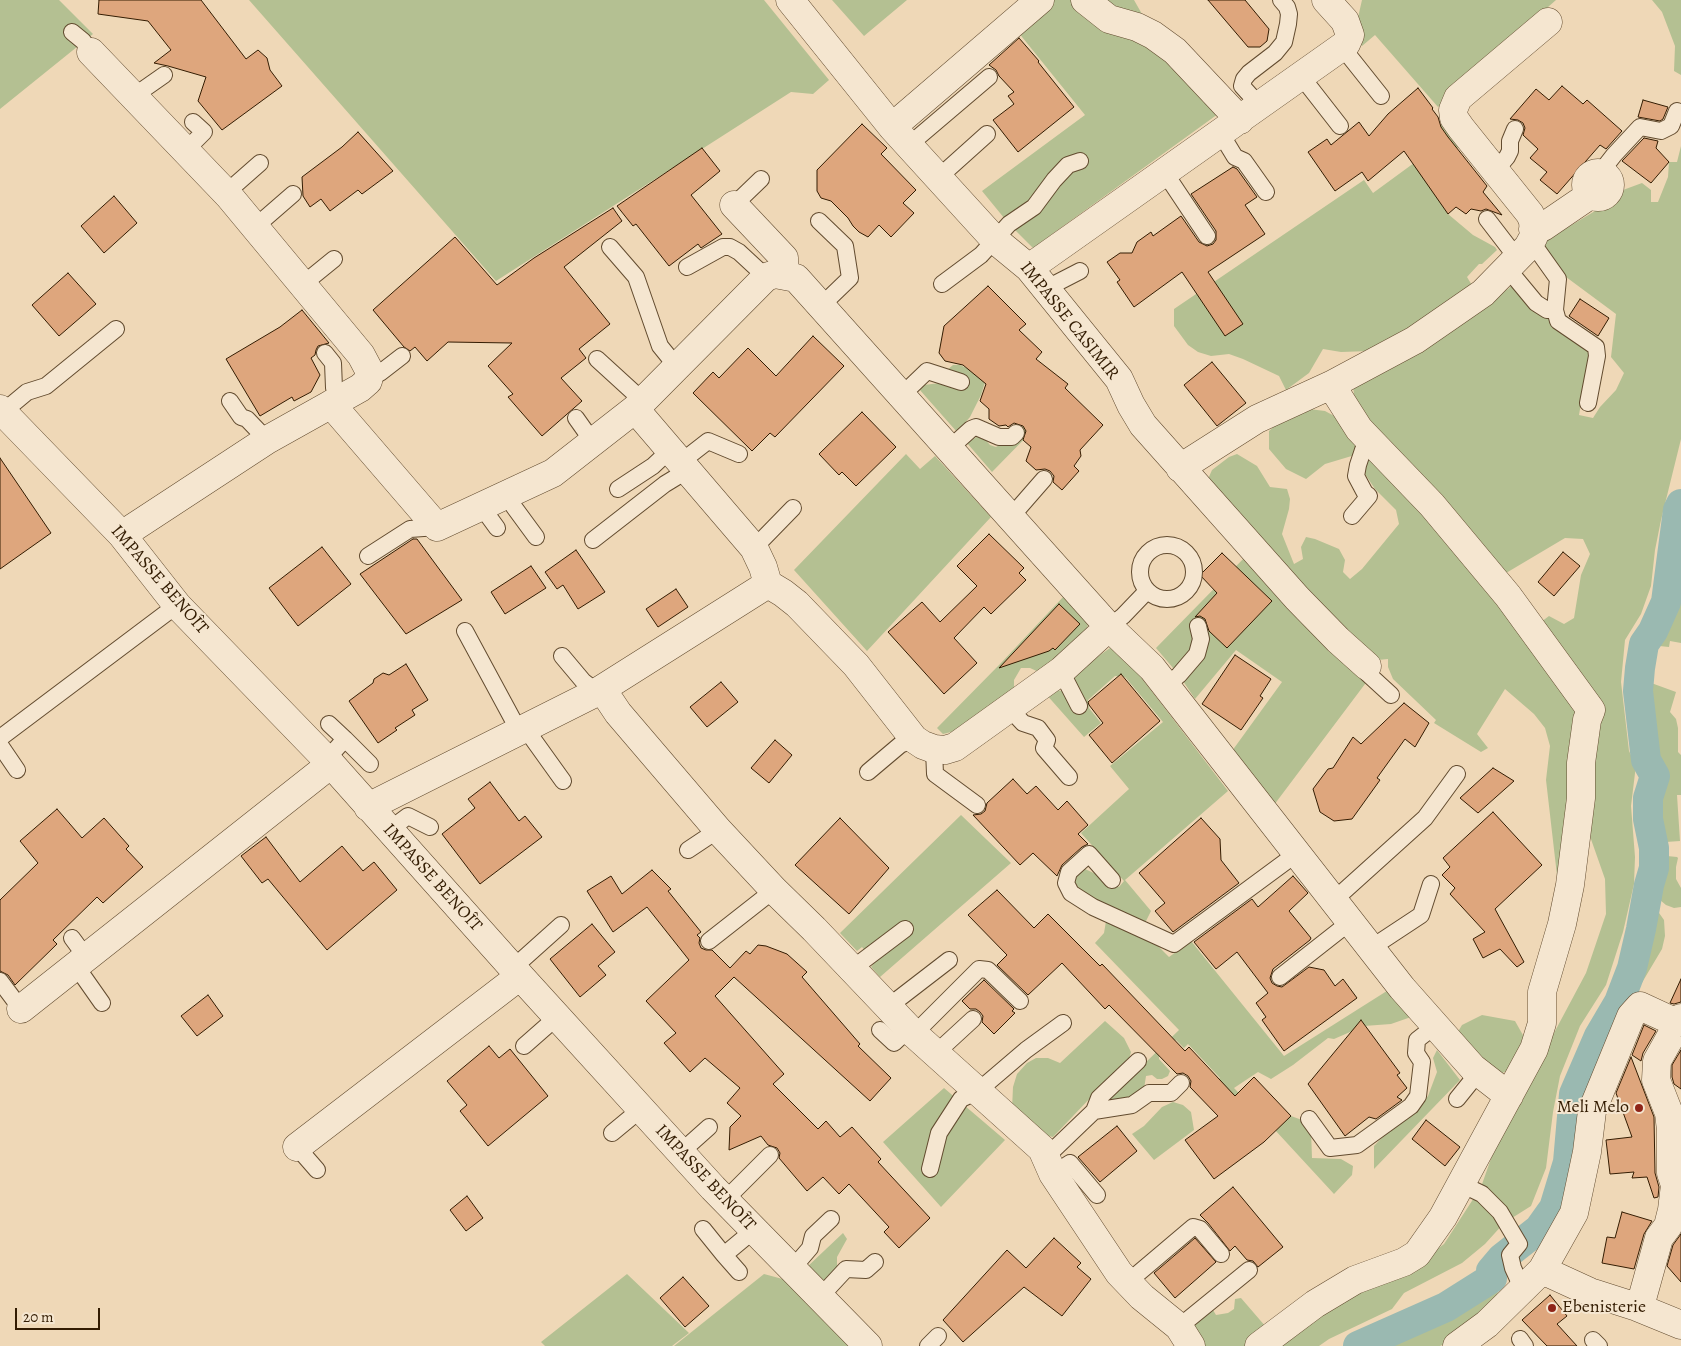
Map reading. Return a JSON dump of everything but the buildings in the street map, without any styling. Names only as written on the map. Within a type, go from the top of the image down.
[{"type":"street","name":"IMPASSE CASIMIR","points":[[790,0],[900,136],[995,240],[1029,268],[1119,379],[1143,425],[1180,468],[1297,598],[1366,666]]},
{"type":"street","points":[[900,136],[1040,0]]},
{"type":"street","points":[[1085,0],[1109,19],[1153,35],[1175,51],[1240,120]]},
{"type":"street","points":[[1029,268],[1346,44],[1350,35],[1345,21],[1326,0]]},
{"type":"street","points":[[1522,249],[1530,214],[1461,128],[1454,118],[1453,110],[1458,98],[1548,22]]},
{"type":"street","points":[[91,52],[229,196],[361,356],[370,372],[368,381],[360,388],[268,440],[122,535]]},
{"type":"street","points":[[1180,468],[1257,419],[1330,385],[1415,340],[1483,293],[1543,227],[1596,184]]},
{"type":"street","points":[[336,402],[437,527],[553,473],[639,405],[677,367],[776,276],[784,258],[734,205]]},
{"type":"street","points":[[776,276],[796,278],[1109,627],[1152,668],[1402,988],[1478,1073],[1509,1096]]},
{"type":"street","points":[[1259,1346],[1315,1304],[1355,1280],[1404,1262],[1417,1254],[1443,1217],[1534,1049],[1542,1024],[1542,992],[1562,924],[1570,884],[1581,798],[1580,763],[1587,720],[1591,710],[1508,596],[1432,506],[1359,429],[1330,385]]},
{"type":"street","points":[[639,405],[680,461],[754,548],[763,567],[768,584],[797,604],[856,664],[924,744],[945,750],[955,747],[1061,671],[1109,627]]},
{"type":"street","name":"IMPASSE BENOÎT","points":[[2,410],[122,535],[178,605],[328,762],[557,1017],[725,1200],[868,1346]]},
{"type":"street","points":[[368,807],[599,690],[768,584]]},
{"type":"street","points":[[599,690],[718,830],[852,969],[884,1018],[912,1031],[935,1054],[1042,1149],[1049,1166],[1119,1273],[1185,1336]]},
{"type":"street","points":[[21,1009],[78,953],[328,762]]},
{"type":"street","points":[[297,1147],[517,972]]},
{"type":"street","points":[[1457,1346],[1487,1324],[1534,1278],[1574,1213],[1587,1152],[1592,1111],[1631,1016],[1640,1006],[1679,1021],[1657,1061],[1656,1080],[1671,1096],[1669,1113],[1671,1130],[1670,1173],[1675,1185],[1668,1226],[1659,1238],[1642,1298],[1636,1307]]},
{"type":"street","points":[[1534,1278],[1590,1292],[1636,1307],[1681,1325]]},
{"type":"lane","points":[[1266,192],[1244,161],[1235,157],[1244,79],[1275,53],[1284,42],[1288,14],[1287,7],[1281,0]]},
{"type":"lane","points":[[72,32],[83,41],[91,52]]},
{"type":"lane","points":[[1342,47],[1381,96]]},
{"type":"lane","points":[[134,96],[164,74]]},
{"type":"lane","points":[[1301,76],[1340,126]]},
{"type":"lane","points":[[900,136],[989,77]]},
{"type":"lane","points":[[1596,184],[1610,160],[1640,127],[1660,131],[1670,126],[1677,111]]},
{"type":"lane","points":[[186,150],[204,132],[193,122]]},
{"type":"lane","points":[[1495,171],[1510,151],[1510,141],[1515,129]]},
{"type":"lane","points":[[938,178],[987,134]]},
{"type":"lane","points":[[942,284],[980,255],[1009,224],[1034,207],[1068,164],[1080,161]]},
{"type":"lane","points":[[229,196],[235,185],[260,163]]},
{"type":"lane","points":[[1165,173],[1207,236]]},
{"type":"lane","points":[[734,205],[761,179]]},
{"type":"lane","points":[[255,227],[293,194]]},
{"type":"lane","points":[[1487,219],[1558,278],[1555,310],[1558,321],[1596,347],[1597,356],[1588,403]]},
{"type":"lane","points":[[819,220],[845,246],[850,278],[821,306]]},
{"type":"lane","points":[[610,247],[636,277],[660,346],[677,367]]},
{"type":"lane","points":[[687,267],[723,247],[730,247],[776,276]]},
{"type":"lane","points":[[1522,249],[1536,303],[1547,310],[1555,310]]},
{"type":"lane","points":[[302,285],[334,259]]},
{"type":"lane","points":[[1045,289],[1080,271]]},
{"type":"lane","points":[[2,410],[27,392],[46,386],[116,329]]},
{"type":"lane","points":[[325,353],[333,362],[336,402]]},
{"type":"lane","points":[[370,372],[380,374],[402,356]]},
{"type":"lane","points":[[597,359],[639,405]]},
{"type":"lane","points":[[902,395],[927,372],[962,382]]},
{"type":"lane","points":[[230,401],[241,417],[247,419],[268,440]]},
{"type":"lane","points":[[576,418],[594,442]]},
{"type":"lane","points":[[950,448],[976,427],[999,437],[1012,437],[1016,433]]},
{"type":"lane","points":[[1352,516],[1369,496],[1365,493],[1356,476],[1363,450],[1369,440]]},
{"type":"lane","points":[[593,540],[665,484],[680,461],[708,441],[739,454]]},
{"type":"lane","points":[[618,488],[653,466],[680,461]]},
{"type":"lane","points":[[1010,518],[1044,479]]},
{"type":"lane","points":[[509,494],[514,507],[536,537]]},
{"type":"lane","points":[[481,506],[497,528]]},
{"type":"lane","points":[[754,548],[793,508]]},
{"type":"lane","points":[[368,556],[410,529],[437,527]]},
{"type":"lane","points":[[1109,627],[1123,616],[1147,591]]},
{"type":"lane","points":[[0,738],[178,605]]},
{"type":"lane","points":[[1166,686],[1179,675],[1197,654],[1201,639],[1198,626]]},
{"type":"lane","points":[[465,631],[522,730],[563,780]]},
{"type":"lane","points":[[562,656],[583,681],[599,690]]},
{"type":"lane","points":[[1366,666],[1367,673],[1391,695]]},
{"type":"lane","points":[[1061,671],[1079,706]]},
{"type":"lane","points":[[1009,708],[1023,723],[1038,728],[1047,740],[1044,748],[1069,777]]},
{"type":"lane","points":[[329,724],[370,764]]},
{"type":"lane","points":[[328,762],[345,739]]},
{"type":"lane","points":[[868,772],[900,745],[924,744],[935,774],[977,805]]},
{"type":"lane","points":[[0,745],[16,770]]},
{"type":"lane","points":[[1333,901],[1425,818],[1457,774]]},
{"type":"lane","points":[[389,830],[408,816],[430,827]]},
{"type":"lane","points":[[688,850],[718,830]]},
{"type":"lane","points":[[1112,880],[1089,854],[1070,872],[1066,883],[1071,893],[1093,907],[1174,944],[1296,854]]},
{"type":"lane","points":[[1371,948],[1421,915],[1431,884]]},
{"type":"lane","points":[[709,941],[774,890]]},
{"type":"lane","points":[[1280,977],[1350,922]]},
{"type":"lane","points":[[517,972],[561,925]]},
{"type":"lane","points":[[852,969],[905,929]]},
{"type":"lane","points":[[78,953],[102,1003]]},
{"type":"lane","points":[[884,1018],[949,960]]},
{"type":"lane","points":[[912,1031],[979,969],[988,970],[1020,1001]]},
{"type":"lane","points":[[0,981],[21,1009]]},
{"type":"lane","points":[[524,1046],[557,1017]]},
{"type":"lane","points":[[935,1054],[973,1019]]},
{"type":"lane","points":[[930,1169],[939,1133],[961,1099],[978,1091],[1026,1050],[1063,1023]]},
{"type":"lane","points":[[1309,1118],[1330,1148],[1357,1145],[1403,1112],[1411,1106],[1418,1096],[1422,1062],[1416,1053],[1417,1040],[1435,1026]]},
{"type":"lane","points":[[1049,1166],[1094,1111],[1099,1098],[1138,1061]]},
{"type":"lane","points":[[1457,1099],[1478,1073]]},
{"type":"lane","points":[[1094,1111],[1132,1105],[1149,1093],[1171,1093],[1181,1083]]},
{"type":"lane","points":[[612,1133],[641,1109]]},
{"type":"lane","points":[[681,1152],[709,1126]]},
{"type":"lane","points":[[297,1147],[317,1170]]},
{"type":"lane","points":[[725,1200],[770,1155]]},
{"type":"lane","points":[[1049,1166],[1070,1163],[1097,1195]]},
{"type":"lane","points":[[1461,1184],[1482,1194],[1500,1212],[1519,1244],[1510,1255],[1515,1274],[1518,1279],[1534,1278]]},
{"type":"lane","points":[[792,1269],[810,1248],[813,1236],[831,1219]]},
{"type":"lane","points":[[1128,1282],[1193,1226],[1200,1229],[1221,1254]]},
{"type":"lane","points":[[703,1229],[739,1272]]},
{"type":"lane","points":[[724,1255],[754,1230]]},
{"type":"lane","points":[[820,1297],[846,1270],[866,1270],[875,1262]]},
{"type":"lane","points":[[1185,1336],[1248,1270]]},
{"type":"green space","points":[[0,0],[59,0],[93,34],[0,109]]},
{"type":"green space","points":[[249,0],[764,0],[829,80],[813,94],[791,92],[496,281]]},
{"type":"green space","points":[[832,0],[907,0],[864,36]]},
{"type":"green space","points":[[1048,0],[1134,0],[1163,51],[1218,114],[1033,248],[1009,224],[982,191],[1085,115],[1014,27]]},
{"type":"green space","points":[[1362,0],[1556,0],[1487,61],[1484,69],[1438,107],[1375,35],[1362,46],[1354,35]]},
{"type":"green space","points":[[1652,0],[1681,0],[1681,75],[1674,71],[1675,46],[1662,12]]},
{"type":"green space","points":[[1445,121],[1462,144],[1446,157],[1448,214],[1473,235],[1497,250],[1482,264],[1479,264],[1467,277],[1473,287],[1468,293],[1370,351],[1341,352],[1323,349],[1309,373],[1286,390],[1279,376],[1243,359],[1229,354],[1211,356],[1198,352],[1188,345],[1174,326],[1174,309],[1364,180],[1373,193],[1414,163],[1406,154]]},
{"type":"green space","points":[[1681,146],[1681,439],[1661,520],[1651,586],[1641,614],[1625,640],[1621,682],[1629,751],[1636,765],[1631,806],[1635,857],[1634,884],[1623,932],[1606,985],[1580,1026],[1560,1076],[1553,1112],[1546,1168],[1531,1206],[1504,1223],[1485,1244],[1462,1263],[1404,1293],[1392,1309],[1329,1339],[1319,1346],[1269,1346],[1292,1329],[1424,1259],[1444,1244],[1481,1187],[1499,1136],[1586,973],[1606,914],[1605,879],[1586,825],[1596,715],[1541,622],[1549,616],[1564,624],[1574,618],[1581,575],[1590,554],[1583,539],[1565,538],[1501,576],[1367,430],[1355,402],[1353,386],[1379,367],[1508,289],[1513,284],[1590,350],[1579,415],[1593,418],[1600,407],[1616,390],[1624,373],[1611,357],[1616,314],[1562,274],[1540,241],[1560,232],[1600,208],[1623,190],[1642,183],[1651,190],[1651,202],[1658,202],[1668,177],[1669,162],[1677,162]]},
{"type":"green space","points":[[953,365],[960,365],[982,375],[986,379],[981,395],[970,417],[957,432],[919,389],[924,385],[940,383],[946,371]]},
{"type":"green space","points":[[1309,409],[1325,411],[1338,418],[1362,441],[1355,455],[1325,464],[1306,479],[1286,469],[1269,449],[1269,431],[1280,421]]},
{"type":"green space","points":[[1025,421],[1039,424],[992,472],[967,443],[978,436],[996,447],[1020,432]]},
{"type":"green space","points":[[1367,451],[1400,481],[1580,708],[1558,884],[1546,780],[1550,746],[1545,728],[1534,714],[1505,689],[1477,734],[1488,748],[1481,752],[1434,723],[1436,720],[1393,679],[1388,667],[1388,659],[1367,661],[1208,479],[1212,470],[1229,457],[1237,454],[1257,466],[1270,487],[1287,489],[1290,499],[1289,509],[1282,534],[1294,564],[1303,559],[1301,547],[1306,537],[1315,539],[1339,549],[1345,560],[1343,572],[1350,579],[1362,569],[1399,524],[1396,510],[1375,489],[1365,474],[1363,464]]},
{"type":"green space","points":[[906,454],[920,469],[935,456],[991,517],[867,651],[794,570]]},
{"type":"green space","points":[[1681,492],[1681,643],[1670,641],[1669,647],[1650,645],[1647,641],[1653,636],[1657,628],[1652,622],[1652,616],[1661,601],[1666,599],[1667,579],[1665,566],[1671,557],[1668,523],[1678,508],[1677,494]]},
{"type":"green space","points":[[1247,555],[1368,680],[1274,805],[1232,751],[1282,682],[1236,650],[1195,699],[1179,675],[1156,648]]},
{"type":"green space","points":[[1064,596],[1088,622],[1087,634],[1041,673],[1030,668],[1021,668],[1014,680],[1014,693],[955,731],[943,734],[937,728]]},
{"type":"green space","points":[[1110,648],[1121,651],[1228,791],[1125,880],[1151,911],[1144,925],[1150,938],[1169,957],[1191,941],[1284,1056],[1390,989],[1411,1017],[1391,1024],[1364,1026],[1334,1039],[1328,1038],[1271,1079],[1258,1072],[1234,1088],[1267,1122],[1203,1095],[1220,1078],[1188,1044],[1184,1048],[1176,1040],[1159,1056],[1159,1059],[1170,1071],[1168,1076],[1157,1079],[1152,1075],[1146,1076],[1144,1089],[1135,1098],[1104,1103],[1179,1030],[1095,943],[1104,933],[1106,921],[1075,889],[1073,881],[1076,875],[1085,869],[1098,875],[1110,884],[1119,887],[1124,881],[1081,833],[1129,789],[1110,766],[1163,722],[1125,677],[1115,676],[1088,700],[1089,708],[1101,723],[1084,737],[1045,693],[1061,691],[1076,682],[1073,674]]},
{"type":"green space","points":[[1643,680],[1676,692],[1670,712],[1676,719],[1678,752],[1681,755],[1681,795],[1677,795],[1680,841],[1666,842],[1667,856],[1678,858],[1676,879],[1681,888],[1681,907],[1674,908],[1666,905],[1660,900],[1657,893],[1656,882],[1661,837],[1654,813],[1650,786],[1653,761],[1649,724],[1640,698]]},
{"type":"green space","points":[[961,815],[1011,863],[880,977],[871,967],[875,962],[862,947],[857,951],[840,933]]},
{"type":"green space","points":[[1651,907],[1657,910],[1664,920],[1665,936],[1662,949],[1640,986],[1635,1003],[1585,1123],[1574,1129],[1567,1122],[1568,1095],[1574,1074],[1597,1028],[1609,1009],[1620,982],[1640,910]]},
{"type":"green space","points":[[1482,1015],[1515,1021],[1524,1037],[1515,1067],[1496,1076],[1456,1035],[1462,1025]]},
{"type":"green space","points":[[1105,1021],[1124,1038],[1131,1052],[1128,1063],[1094,1094],[1053,1137],[1037,1133],[1012,1109],[1013,1087],[1017,1074],[1027,1063],[1036,1058],[1048,1058],[1060,1063]]},
{"type":"green space","points":[[1437,1050],[1460,1080],[1374,1169],[1374,1146],[1390,1129],[1413,1112],[1428,1096],[1437,1072],[1433,1058]]},
{"type":"green space","points":[[944,1088],[1005,1140],[941,1207],[883,1142]]},
{"type":"green space","points":[[1173,1102],[1183,1105],[1191,1112],[1194,1130],[1154,1160],[1132,1134],[1144,1126],[1162,1107]]},
{"type":"green space","points":[[1291,1116],[1302,1120],[1311,1130],[1312,1158],[1341,1159],[1353,1166],[1352,1175],[1334,1194],[1275,1130]]},
{"type":"green space","points":[[843,1233],[847,1239],[837,1257],[837,1273],[825,1285],[807,1267]]},
{"type":"green space","points":[[627,1274],[689,1333],[672,1346],[545,1346],[541,1342]]},
{"type":"green space","points":[[764,1274],[790,1281],[855,1346],[674,1346]]},
{"type":"green space","points":[[1487,1284],[1498,1292],[1492,1304],[1449,1342],[1440,1346],[1360,1346],[1428,1313],[1468,1290]]},
{"type":"green space","points":[[1241,1298],[1266,1327],[1247,1346],[1198,1346],[1191,1328],[1207,1308],[1213,1310],[1216,1315],[1228,1313],[1234,1309],[1235,1299]]},
{"type":"waterway","points":[[1358,1346],[1446,1307],[1492,1278],[1491,1271],[1502,1258],[1539,1229],[1554,1208],[1568,1162],[1574,1094],[1599,1036],[1619,1002],[1632,968],[1654,868],[1654,848],[1648,819],[1648,798],[1655,776],[1646,760],[1638,691],[1644,644],[1653,631],[1666,602],[1678,510],[1681,504]]},
{"type":"place","name":"Meli Melo","points":[[1639,1108]]},
{"type":"place","name":"Ebenisterie","points":[[1552,1308]]}]
